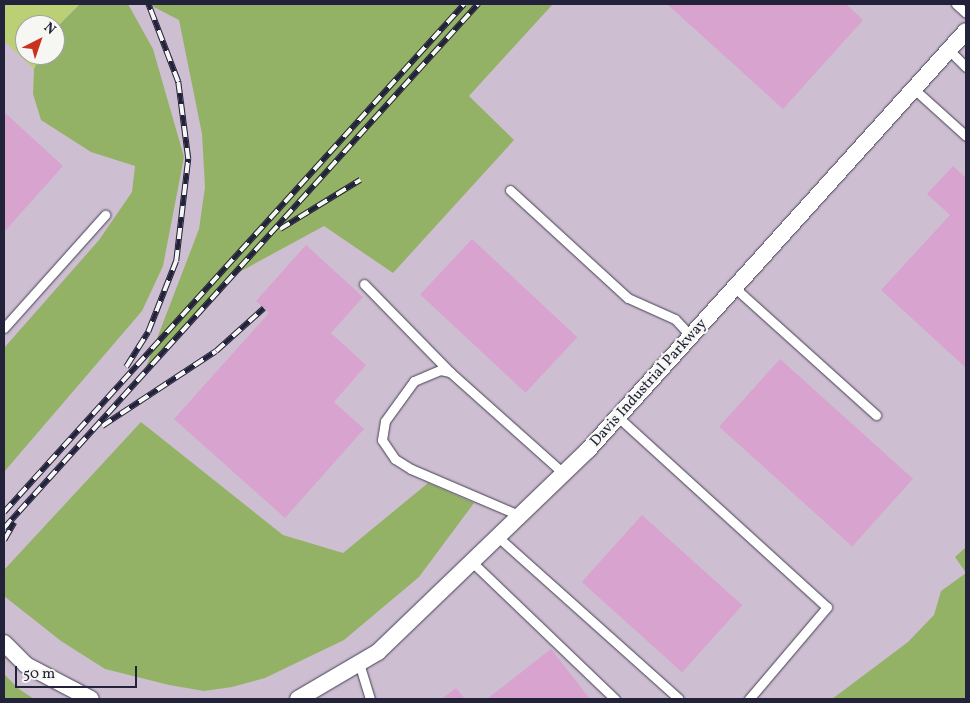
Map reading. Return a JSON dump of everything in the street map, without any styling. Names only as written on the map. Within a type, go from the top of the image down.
[{"type":"street","name":"Davis Industrial Parkway","points":[[298,699],[315,695],[359,663],[378,652],[564,474],[692,336],[966,31]]},
{"type":"street","points":[[4,643],[26,665],[91,699]]},
{"type":"lane","points":[[956,4],[966,13]]},
{"type":"lane","points":[[949,50],[966,67]]},
{"type":"lane","points":[[914,89],[966,136]]},
{"type":"lane","points":[[510,190],[628,298],[675,319],[692,336]]},
{"type":"lane","points":[[4,328],[105,215]]},
{"type":"lane","points":[[364,284],[450,372],[564,474]]},
{"type":"lane","points":[[735,288],[876,415]]},
{"type":"lane","points":[[450,372],[440,370],[414,381],[385,421],[382,440],[395,459],[411,469],[521,516]]},
{"type":"lane","points":[[618,417],[827,607],[749,699]]},
{"type":"lane","points":[[499,538],[679,699]]},
{"type":"lane","points":[[473,563],[615,699]]},
{"type":"lane","points":[[359,663],[370,699]]},
{"type":"shaded area","points":[[4,4],[966,4],[966,619],[874,699],[4,699]]},
{"type":"green space","points":[[4,4],[80,4],[65,19],[65,15],[15,15],[15,51],[4,41]]},
{"type":"green space","points":[[80,4],[128,4],[153,49],[184,157],[163,266],[142,311],[4,472],[4,348],[99,240],[132,192],[135,166],[91,152],[41,120],[33,94],[34,69],[36,65],[65,65],[65,19]]},
{"type":"green space","points":[[148,4],[553,4],[469,96],[514,140],[393,273],[324,226],[232,276],[143,375],[199,229],[205,187],[202,134],[179,20]]},
{"type":"green space","points":[[141,422],[283,535],[343,553],[428,483],[474,503],[419,577],[344,640],[265,678],[232,687],[204,691],[169,685],[105,669],[61,641],[4,596],[4,570]]},
{"type":"green space","points":[[966,547],[966,573],[955,557]]},
{"type":"green space","points":[[966,573],[966,699],[832,699],[908,642],[934,615],[941,591]]},
{"type":"green space","points":[[4,674],[19,689],[34,699],[4,699]]},
{"type":"building","points":[[667,4],[846,4],[863,20],[783,109]]},
{"type":"building","points":[[4,112],[63,166],[4,232]]},
{"type":"building","points":[[953,166],[966,178],[966,368],[881,290],[950,215],[927,194]]},
{"type":"building","points":[[472,239],[577,337],[525,393],[420,295]]},
{"type":"building","points":[[306,245],[363,297],[331,333],[366,365],[334,402],[364,429],[285,518],[174,419],[269,313],[256,301]]},
{"type":"building","points":[[780,359],[913,479],[852,546],[719,427]]},
{"type":"building","points":[[642,515],[742,605],[682,672],[582,582]]},
{"type":"building","points":[[551,649],[590,699],[487,699]]},
{"type":"building","points":[[456,688],[465,699],[442,699]]},
{"type":"railway","points":[[126,367],[148,332],[176,261],[188,159],[178,82],[148,4]]},
{"type":"railway","points":[[4,512],[464,4]]},
{"type":"railway","points":[[4,528],[478,4]]},
{"type":"railway","points":[[280,229],[360,180]]},
{"type":"railway","points":[[102,426],[216,351],[264,308]]},
{"type":"railway","points":[[4,540],[14,523]]}]
